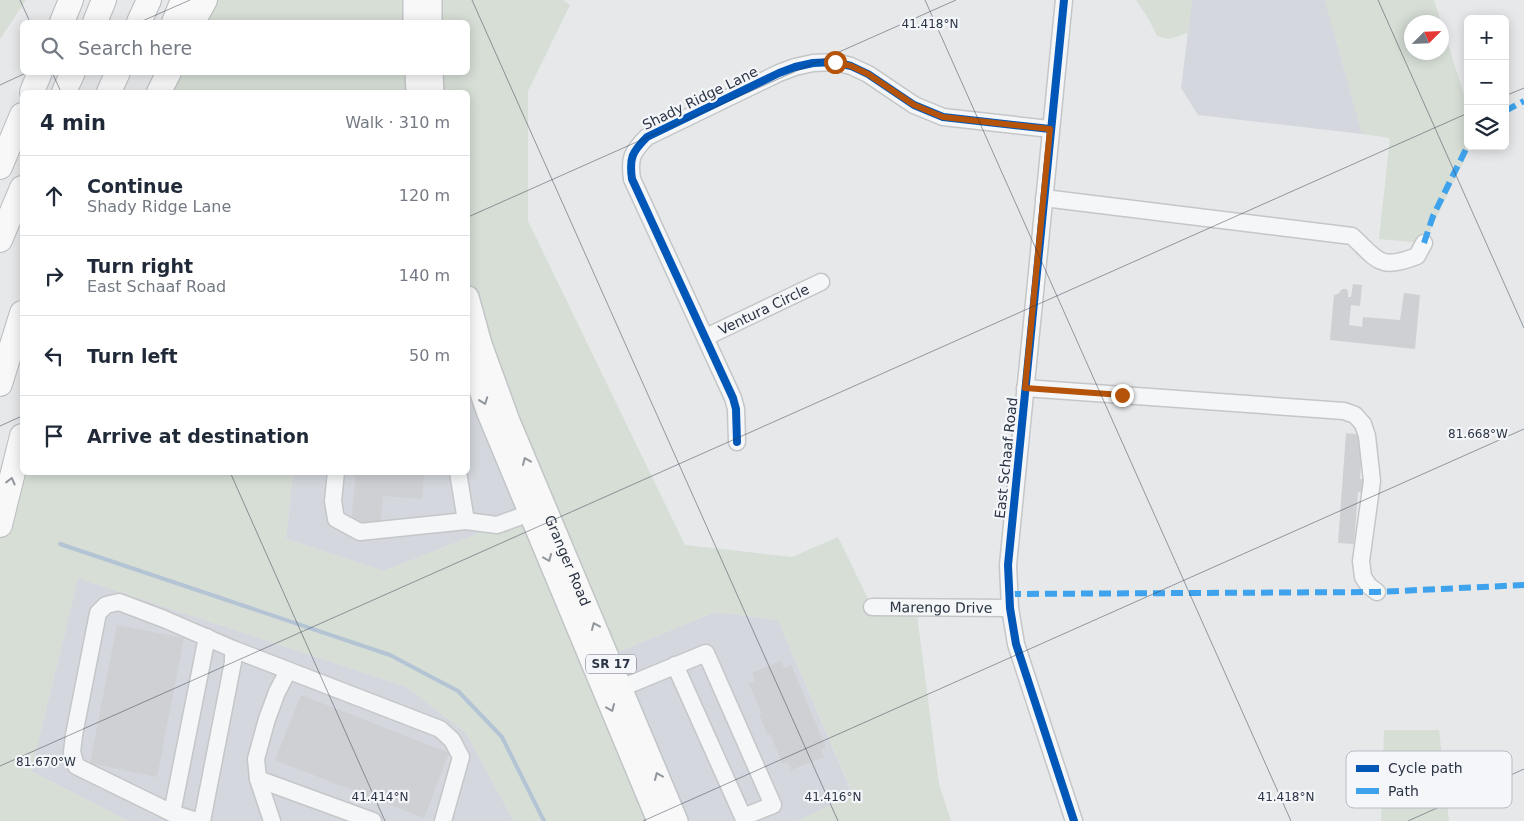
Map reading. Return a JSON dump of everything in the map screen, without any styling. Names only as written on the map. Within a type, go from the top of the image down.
[{"type":"highway","points":[[63,20],[71,0]]},
{"type":"highway","points":[[96,20],[104,0]]},
{"type":"highway","points":[[140,20],[148,0]]},
{"type":"highway","points":[[175,20],[183,0]]},
{"type":"highway","points":[[194,20],[205,0]]},
{"type":"highway","points":[[33,90],[39,75]]},
{"type":"highway","points":[[65,90],[72,75]]},
{"type":"highway","points":[[110,90],[117,75]]},
{"type":"highway","points":[[145,90],[152,75]]},
{"type":"highway","points":[[160,90],[167,75]]},
{"type":"highway","points":[[0,168],[20,120]]},
{"type":"highway","points":[[0,240],[20,193]]},
{"type":"highway","points":[[0,384],[20,319]]},
{"type":"highway","points":[[0,525],[20,444]]},
{"type":"main road","points":[[414,0],[414,20]]},
{"type":"main road","points":[[430,20],[431,0]]},
{"type":"main road","points":[[416,75],[417,90]]},
{"type":"main road","points":[[432,75],[433,90]]},
{"type":"main road","name":"Granger Road","points":[[470,304],[537,510],[658,821]]},
{"type":"main road","name":"Granger Road","points":[[470,362],[487,411],[537,510],[622,688],[677,821]]},
{"type":"street","name":"East Schaaf Road","points":[[1064,0],[1008,565],[1010,608],[1016,644],[1074,821]]},
{"type":"street","name":"Shady Ridge Lane","points":[[737,442],[736,409],[706,337],[632,179],[630,166],[632,155],[647,137],[787,70],[813,63],[835,62],[851,66],[868,74],[914,105],[943,117],[1050,129]]},
{"type":"street","points":[[1044,198],[1352,236],[1375,259],[1386,263],[1404,261],[1417,256],[1424,243]]},
{"type":"street","name":"Ventura Circle","points":[[706,337],[821,282]]},
{"type":"street","points":[[1025,388],[1344,411],[1355,415],[1363,424],[1367,436],[1372,481],[1361,561],[1362,577],[1377,592]]},
{"type":"street","points":[[336,475],[333,501],[336,519],[360,532],[466,521],[497,525],[537,510]]},
{"type":"street","points":[[458,475],[466,521]]},
{"type":"street","points":[[197,821],[172,813],[76,766],[72,752],[81,694],[98,613],[106,605],[119,602],[288,671],[440,729],[452,740],[462,757],[443,821]]},
{"type":"street","name":"Marengo Drive","points":[[872,607],[1010,608]]},
{"type":"street","points":[[172,813],[207,637]]},
{"type":"street","points":[[202,821],[234,662],[233,649]]},
{"type":"street","points":[[622,688],[675,665],[706,653],[773,805],[743,817],[675,665]]},
{"type":"street","points":[[272,821],[258,779],[256,759],[267,719],[277,692],[288,671]]},
{"type":"street","points":[[258,779],[374,821]]},
{"type":"shaded area","points":[[0,0],[26,0],[0,39]]},
{"type":"shaded area","points":[[205,0],[414,0],[414,20],[194,20]]},
{"type":"shaded area","points":[[431,0],[563,0],[570,5],[528,91],[528,221],[685,545],[792,557],[838,537],[872,607],[916,607],[939,784],[951,821],[797,821],[853,794],[778,620],[715,612],[608,656],[470,302],[470,90],[433,90],[432,75],[470,75],[470,20],[431,20]]},
{"type":"shaded area","points":[[1136,0],[1192,0],[1188,33],[1169,39],[1157,36]]},
{"type":"shaded area","points":[[1192,0],[1325,0],[1362,134],[1198,115],[1181,88]]},
{"type":"shaded area","points":[[1325,0],[1434,0],[1439,15],[1404,15],[1404,60],[1449,60],[1449,47],[1464,95],[1464,150],[1469,150],[1424,243],[1379,239],[1390,138],[1362,134]]},
{"type":"shaded area","points":[[168,75],[416,75],[417,90],[160,90]]},
{"type":"shaded area","points":[[470,360],[530,513],[384,571],[286,539],[293,475],[470,475]]},
{"type":"shaded area","points":[[21,475],[293,475],[286,539],[384,571],[530,513],[658,821],[514,821],[466,733],[407,687],[78,578],[31,771],[128,821],[0,821],[0,525]]},
{"type":"shaded area","points":[[78,578],[407,687],[466,733],[514,821],[128,821],[31,771]]},
{"type":"shaded area","points":[[715,612],[778,620],[853,795],[797,821],[677,821],[608,656]]},
{"type":"shaded area","points":[[1384,730],[1439,730],[1441,751],[1383,751]]},
{"type":"shaded area","points":[[1381,808],[1448,808],[1449,821],[1381,821]]},
{"type":"building","points":[[1353,284],[1362,285],[1360,306],[1351,305],[1349,325],[1362,327],[1363,317],[1400,320],[1404,293],[1420,295],[1415,349],[1330,340],[1334,295],[1338,294],[1342,289],[1346,289],[1348,297],[1351,297]]},
{"type":"building","points":[[1346,433],[1363,435],[1360,479],[1368,479],[1367,493],[1358,492],[1354,544],[1338,543]]},
{"type":"building","points":[[356,475],[424,475],[422,499],[383,496],[380,526],[351,524]]},
{"type":"building","points":[[117,625],[184,638],[157,777],[90,763]]},
{"type":"building","points":[[781,661],[784,668],[791,665],[826,747],[821,749],[824,757],[791,770],[788,762],[783,764],[770,734],[768,735],[759,715],[762,714],[749,684],[755,681],[752,673]]},
{"type":"building","points":[[301,695],[449,753],[424,818],[275,760]]},
{"type":"waterway","points":[[60,544],[390,655],[458,691],[502,737],[544,821]]},
{"type":"marked path","points":[[1509,109],[1524,101]]},
{"type":"marked path","points":[[1424,243],[1433,216],[1466,150]]},
{"type":"marked path","points":[[1009,594],[1377,592],[1524,585]]},
{"type":"cycle path","points":[[1064,0],[1008,565],[1010,608],[1016,644],[1074,821]]},
{"type":"cycle path","points":[[737,442],[736,409],[733,398],[632,179],[631,160],[635,151],[647,137],[779,73],[813,63],[835,62],[851,66],[868,74],[914,105],[943,117],[1050,129]]},
{"type":"route","points":[[835,62],[851,66],[868,74],[914,105],[943,117],[1050,129],[1025,388],[1122,395]]}]
